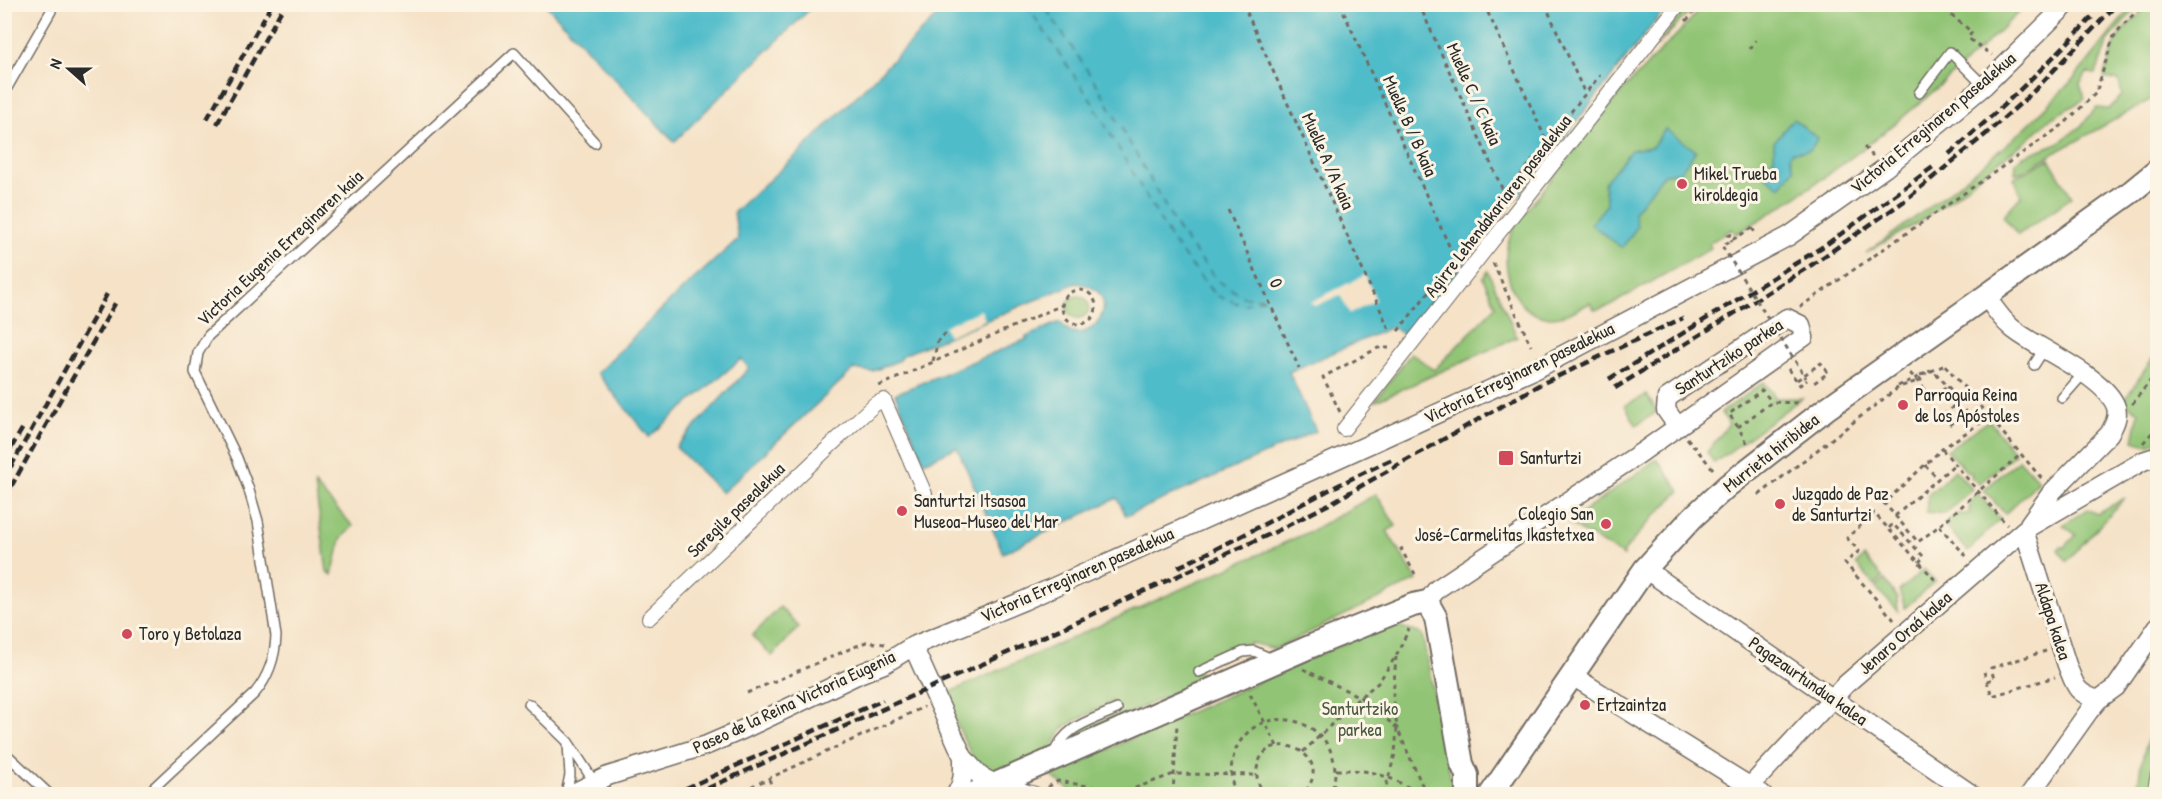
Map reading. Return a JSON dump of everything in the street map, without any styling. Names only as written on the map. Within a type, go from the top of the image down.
[{"type":"street","name":"Agirre Lehendakariaren pasealekua","points":[[1344,429],[1679,4]]},
{"type":"street","name":"Victoria Erreginaren pasealekua","points":[[913,646],[1023,601],[1540,367],[1789,236],[1885,168],[1984,86],[2067,4]]},
{"type":"street","name":"Murrieta hiribidea","points":[[1498,792],[1571,675],[1645,569],[1693,518],[1727,486],[1826,410],[2131,192],[2157,170]]},
{"type":"street","name":"Murrieta hiribidea","points":[[2131,192],[2157,183]]},
{"type":"street","name":"Jenaro Oraá kalea","points":[[1751,792],[1845,685],[2016,528],[2109,434],[2115,423],[2116,407],[2108,395],[2083,374],[2011,328],[1986,296]]},
{"type":"street","name":"Santurtziko parkea","points":[[973,795],[1008,786],[1051,760],[1286,663],[1402,609],[1427,602],[1446,582],[1681,430],[1804,337],[1801,325],[1787,318],[1667,398],[1666,410],[1681,430]]},
{"type":"street","points":[[884,400],[925,494]]},
{"type":"street","name":"Saregile pasealekua","points":[[650,618],[848,429],[875,404],[884,400]]},
{"type":"street","name":"Jenaro Oraá kalea","points":[[2016,528],[2143,461],[2157,456]]},
{"type":"street","name":"Aldapa kalea","points":[[2016,528],[2075,686],[2082,694],[2098,700]]},
{"type":"street","name":"Pagazaurtundua kalea","points":[[1645,569],[1971,795]]},
{"type":"street","points":[[1427,602],[1436,618],[1467,785],[1482,785],[1498,792]]},
{"type":"street","points":[[2030,795],[2098,700],[2116,687],[2157,626]]},
{"type":"street","points":[[913,646],[963,758],[980,776],[1021,790],[1040,792]]},
{"type":"street","name":"Paseo de la Reina Victoria Eugenia","points":[[568,795],[600,780],[707,745],[884,664],[913,646]]},
{"type":"street","points":[[1571,675],[1751,792]]},
{"type":"street","points":[[956,795],[963,775],[963,758]]},
{"type":"street","points":[[2154,795],[2157,774]]},
{"type":"lane","points":[[4,93],[51,11]]},
{"type":"lane","points":[[1919,93],[1950,52],[1984,86]]},
{"type":"lane","name":"Victoria Eugenia Erreginaren kaia","points":[[147,795],[255,693],[267,675],[276,648],[258,520],[237,458],[195,372],[198,352],[203,343],[225,319],[514,53],[595,143]]},
{"type":"lane","points":[[2034,365],[2044,349]]},
{"type":"lane","points":[[2062,398],[2083,374]]},
{"type":"lane","points":[[1199,672],[1243,652],[1254,651],[1286,663]]},
{"type":"lane","points":[[529,704],[568,742],[600,780]]},
{"type":"lane","points":[[1051,760],[1071,729],[1117,709]]},
{"type":"lane","points":[[568,742],[570,775],[568,795]]},
{"type":"lane","points":[[4,752],[49,795]]},
{"type":"path","name":"Muelle A /A kaia","points":[[1243,4],[1389,329]]},
{"type":"path","name":"Muelle B / B kaia","points":[[1340,4],[1455,259]]},
{"type":"path","name":"Muelle C / C kaia","points":[[1419,4],[1505,195]]},
{"type":"path","points":[[1484,4],[1547,142]]},
{"type":"path","points":[[1545,4],[1586,94]]},
{"type":"path","points":[[1937,4],[1972,32],[1968,38],[2006,65]]},
{"type":"path","points":[[1797,309],[2064,124],[2096,93],[2113,38],[2144,4]]},
{"type":"path","points":[[1750,49],[1756,40]]},
{"type":"path","points":[[1398,331],[1600,75]]},
{"type":"path","name":"0","points":[[1228,210],[1299,368]]},
{"type":"path","points":[[1756,234],[1752,228],[1722,246],[1815,392]]},
{"type":"path","points":[[1486,249],[1531,346]]},
{"type":"path","points":[[884,400],[878,385],[1062,305],[1070,293],[1084,291],[1092,296],[1096,310],[1088,322],[1079,324],[1066,319],[1062,305]]},
{"type":"path","points":[[933,361],[938,341],[947,332]]},
{"type":"path","points":[[1340,410],[1323,376],[1378,348],[1395,348],[1404,354]]},
{"type":"path","points":[[1797,380],[1821,363],[1828,373],[1811,386]]},
{"type":"path","points":[[1918,382],[1899,387],[1759,494],[1898,386],[1920,374],[1945,365],[2046,483]]},
{"type":"path","points":[[1787,367],[1800,385],[1807,379]]},
{"type":"path","points":[[1915,368],[1920,374],[1918,376],[1921,380],[1918,382]]},
{"type":"path","points":[[1920,374],[1933,370],[1960,400],[1942,417],[1950,425],[1966,410],[1977,421]]},
{"type":"path","points":[[1908,371],[1932,398],[1947,386]]},
{"type":"path","points":[[2130,406],[2157,371]]},
{"type":"path","points":[[1747,443],[1729,414],[1762,390],[1772,402]]},
{"type":"path","points":[[1738,428],[1772,402],[1800,403]]},
{"type":"path","points":[[1989,417],[1942,449],[1884,503],[1895,516],[1918,542],[2021,454]]},
{"type":"path","points":[[2140,447],[2157,426]]},
{"type":"path","points":[[1681,430],[1713,469]]},
{"type":"path","points":[[1942,449],[2016,528]]},
{"type":"path","points":[[1925,464],[1938,479]]},
{"type":"path","points":[[1895,516],[1955,464]]},
{"type":"path","points":[[1900,627],[1845,563],[1859,551],[1847,538],[1874,513],[1944,589]]},
{"type":"path","points":[[1888,528],[1893,524],[1924,556],[1919,562]]},
{"type":"path","points":[[1939,526],[1961,550]]},
{"type":"path","points":[[1909,540],[1913,536]]},
{"type":"path","points":[[1404,548],[1401,549],[1415,574]]},
{"type":"path","points":[[1303,752],[1360,697],[1378,683],[1396,656],[1409,629]]},
{"type":"path","points":[[747,693],[866,642],[890,645]]},
{"type":"path","points":[[1987,681],[1994,679],[1991,668],[2050,650]]},
{"type":"path","points":[[1384,795],[1395,754],[1397,728],[1393,696],[1396,656]]},
{"type":"path","points":[[1286,663],[1360,697],[1397,728],[1426,795]]},
{"type":"path","points":[[1984,672],[1992,696],[2059,675]]},
{"type":"path","points":[[1247,686],[1276,746]]},
{"type":"path","points":[[735,795],[924,707]]},
{"type":"path","points":[[1173,795],[1178,717]]},
{"type":"path","points":[[1236,795],[1231,775],[1232,758],[1239,744],[1263,723],[1279,720],[1294,720],[1308,726],[1321,735],[1330,748],[1335,770],[1335,781],[1330,795]]},
{"type":"path","points":[[1266,795],[1258,784],[1257,766],[1261,757],[1276,746],[1295,747],[1309,759],[1312,777],[1310,786],[1303,795]]},
{"type":"path","points":[[1335,770],[1360,770],[1389,776],[1421,795]]},
{"type":"path","points":[[1124,792],[1174,774],[1256,775]]},
{"type":"path","points":[[769,779],[774,792]]},
{"type":"path","points":[[1040,792],[1058,781],[1131,795]]},
{"type":"green space","points":[[2133,4],[2139,5],[2108,41],[2096,74],[2087,73],[2080,84],[2085,99],[2048,120],[2028,140],[1953,198],[1917,223],[1866,253],[1965,179],[2013,139],[2077,74]]},
{"type":"green space","points":[[2150,4],[2157,5],[2157,38],[2154,42],[2157,45],[2157,96],[2021,172],[2015,173],[2016,162],[2021,157],[2058,143],[2081,126],[2096,108],[2109,109],[2122,95],[2119,81],[2104,78],[2112,50],[2121,32]]},
{"type":"green space","points":[[1688,5],[1696,5],[1656,47]]},
{"type":"green space","name":"Mikel Trueba kiroldegia","points":[[1702,5],[2026,5],[1959,68],[1888,129],[1813,185],[1736,234],[1732,229],[1709,243],[1711,248],[1609,306],[1595,310],[1590,303],[1556,317],[1539,315],[1529,310],[1514,293],[1507,270],[1507,247],[1515,225],[1621,92],[1689,22]]},
{"type":"green space","points":[[2049,159],[2072,197],[2018,235],[2003,216],[2021,196],[2014,178]]},
{"type":"green space","points":[[1488,271],[1517,337],[1374,402],[1411,353],[1434,370],[1496,306],[1483,278]]},
{"type":"green space","points":[[1074,296],[1082,296],[1089,303],[1089,311],[1082,318],[1074,318],[1067,311],[1067,303]]},
{"type":"green space","points":[[2157,352],[2157,441],[2148,445],[2133,441],[2139,412],[2123,402]]},
{"type":"green space","points":[[1764,382],[1776,398],[1802,398],[1714,463],[1707,452],[1729,424],[1721,413]]},
{"type":"green space","points":[[1647,395],[1657,412],[1636,425],[1625,405]]},
{"type":"green space","points":[[1989,420],[2015,454],[1979,484],[1971,477],[1972,473],[1967,472],[1947,450]]},
{"type":"green space","points":[[1657,459],[1680,491],[1645,526],[1623,556],[1568,523]]},
{"type":"green space","points":[[2019,459],[2039,481],[2005,514],[1984,490]]},
{"type":"green space","points":[[1955,470],[1972,489],[1945,514],[1926,512],[1928,495]]},
{"type":"green space","points":[[315,485],[353,526],[341,539],[332,575],[327,572]]},
{"type":"green space","points":[[1376,494],[1396,526],[1387,531],[1417,580],[1275,649],[1251,643],[1196,664],[1202,679],[1065,744],[1074,732],[1118,713],[1112,701],[1063,728],[1050,751],[997,775],[976,765],[944,697],[955,690],[1311,531]]},
{"type":"green space","points":[[1978,494],[2000,519],[1968,551],[1944,524],[1956,514],[1969,514],[1970,501]]},
{"type":"green space","points":[[2125,498],[2067,561],[2058,550],[2061,546],[2064,548],[2076,535],[2063,525],[2087,509],[2097,514]]},
{"type":"green space","points":[[1864,557],[1883,578],[1875,586],[1856,564]]},
{"type":"green space","points":[[1924,569],[1935,581],[1905,608],[1899,591]]},
{"type":"green space","points":[[1885,580],[1897,598],[1898,611],[1876,588]]},
{"type":"green space","points":[[780,607],[799,627],[772,656],[752,636]]},
{"type":"green space","name":"Santurtziko parkea","points":[[1389,623],[1422,634],[1454,794],[1075,794],[1050,775]]},
{"type":"green space","points":[[2157,705],[2157,794],[2137,794],[2141,764]]},
{"type":"water","points":[[546,5],[814,5],[674,142]]},
{"type":"water","points":[[948,5],[1668,5],[1407,337],[1392,327],[1289,372],[1316,431],[1126,516],[1117,498],[1003,553],[957,447],[924,462],[895,394],[1027,339],[1026,337],[1060,322],[1071,331],[1082,332],[1092,328],[1103,308],[1102,297],[1093,288],[1076,283],[903,355],[898,361],[871,372],[854,369],[722,493],[676,447],[749,368],[741,359],[649,437],[597,373],[672,299],[738,239],[734,212],[801,151]]},
{"type":"water","points":[[1793,119],[1818,138],[1810,150],[1792,152],[1790,156],[1794,169],[1780,187],[1762,173],[1774,157],[1774,142]]},
{"type":"water","points":[[1665,129],[1696,151],[1680,172],[1664,174],[1634,212],[1637,227],[1622,248],[1591,224],[1607,204],[1604,183],[1631,150],[1652,147]]},
{"type":"pier","points":[[1365,275],[1376,300],[1350,314],[1340,295],[1315,306],[1311,302]]},
{"type":"pier","points":[[981,310],[985,320],[948,336],[944,326]]},
{"type":"ferry route","points":[[1026,4],[1092,102],[1172,241],[1215,295],[1242,305],[1267,298],[1244,297],[1218,281],[1180,233],[1101,91],[1043,4]]},
{"type":"railway","points":[[207,119],[272,4]]},
{"type":"railway","points":[[217,124],[285,4]]},
{"type":"railway","points":[[1615,388],[1813,264],[1903,202],[2031,94],[2117,4]]},
{"type":"railway","points":[[1949,154],[1987,121],[2094,15]]},
{"type":"railway","points":[[1609,379],[1827,244],[1933,167]]},
{"type":"railway","points":[[4,479],[107,294]]},
{"type":"railway","points":[[4,499],[117,300]]},
{"type":"railway","points":[[695,794],[1277,531],[1331,503],[1539,385],[1683,318]]},
{"type":"railway","points":[[4,460],[24,426]]},
{"type":"railway","points":[[1178,567],[1393,459]]},
{"type":"railway","points":[[673,794],[883,700]]},
{"type":"place","name":"Mikel Trueba kiroldegia","points":[[1682,184]]},
{"type":"place","name":"Parroquia Reina de los Apóstoles","points":[[1903,405]]},
{"type":"place","name":"Santurtzi","points":[[1506,458]]},
{"type":"place","name":"Juzgado de Paz de Santurtzi","points":[[1780,504]]},
{"type":"place","name":"Santurtzi Itsasoa Museoa-Museo del Mar","points":[[902,511]]},
{"type":"place","name":"Colegio San José-Carmelitas Ikastetxea","points":[[1606,524]]},
{"type":"place","name":"Toro y Betolaza","points":[[127,634]]},
{"type":"place","name":"Ertzaintza","points":[[1585,705]]}]
